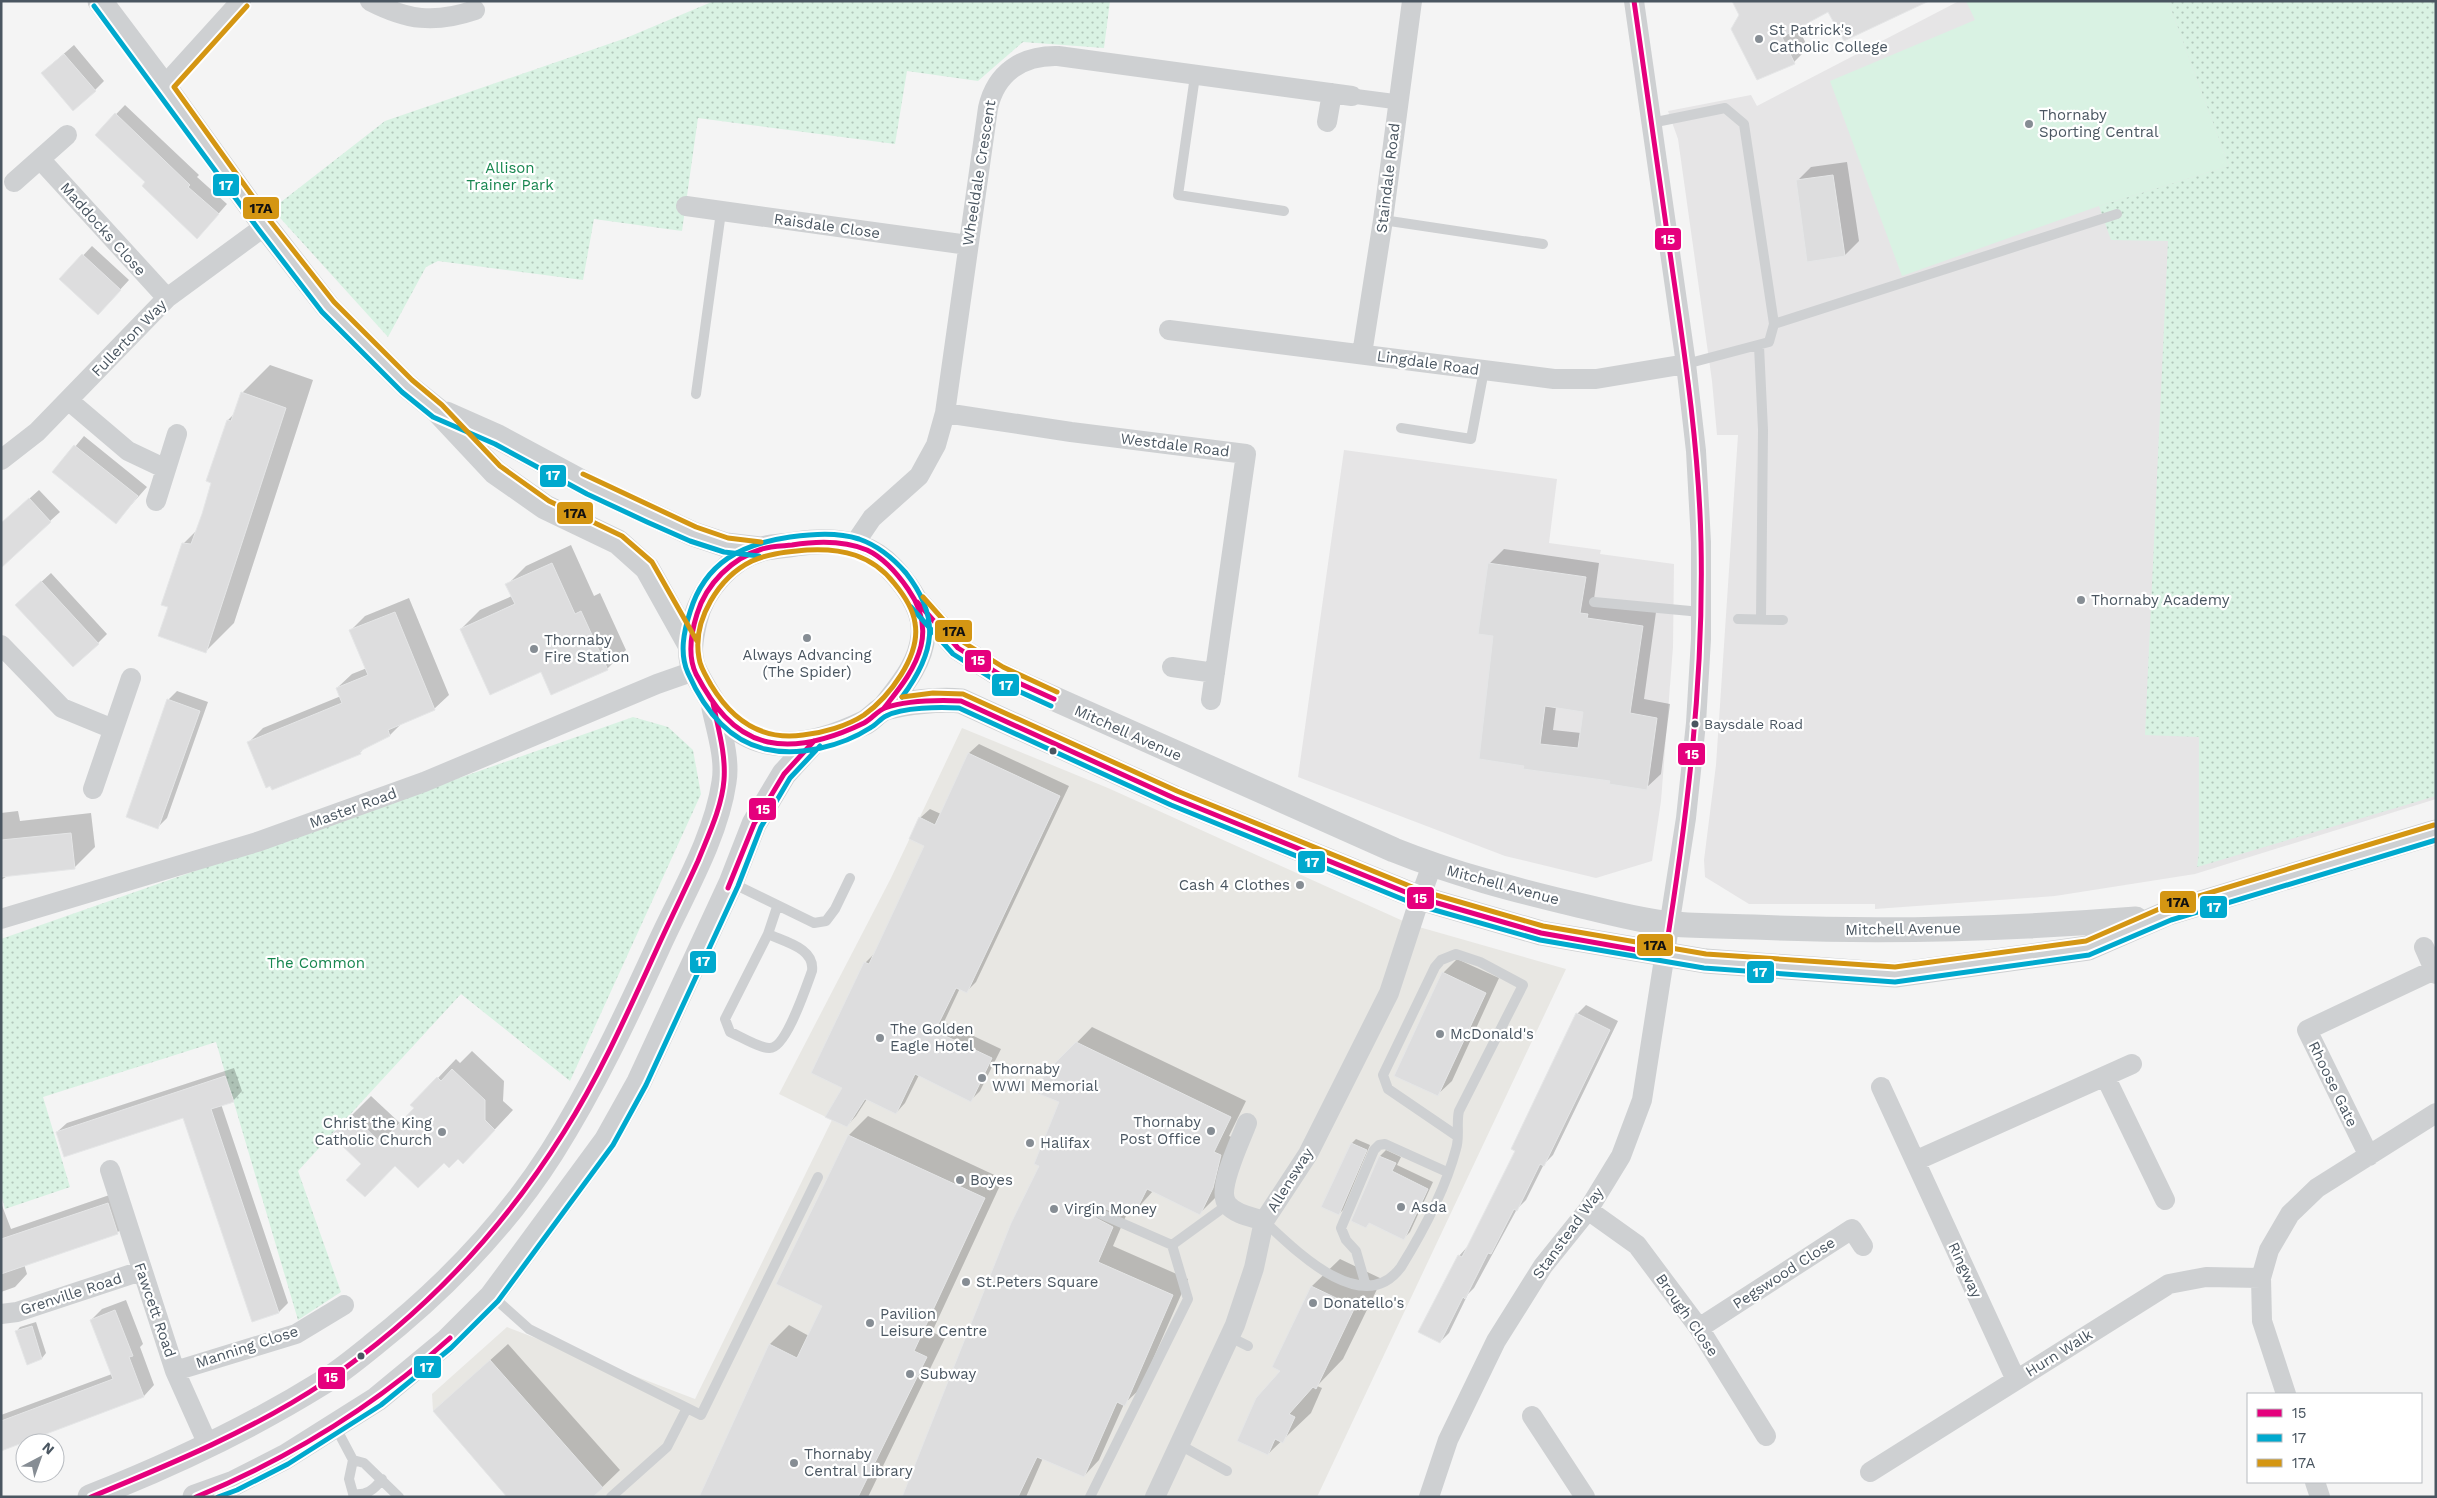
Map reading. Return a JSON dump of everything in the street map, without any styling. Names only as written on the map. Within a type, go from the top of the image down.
[{"type":"street","points":[[100,1],[265,226],[328,307],[407,386],[437,410],[495,472],[545,507],[618,542],[647,568],[690,646]]},
{"type":"street","points":[[164,86],[241,1]]},
{"type":"street","points":[[370,1],[397,14],[431,19],[460,15],[475,10]]},
{"type":"street","name":"Staindale Road","points":[[1362,354],[1383,220],[1412,1]]},
{"type":"street","points":[[1634,1],[1686,364],[1696,450],[1701,542],[1701,612],[1696,723],[1686,818],[1665,955]]},
{"type":"street","name":"Wheeldale Crescent","points":[[853,546],[872,518],[919,476],[936,445],[945,413],[990,97],[994,87],[1014,66],[1037,57],[1058,56],[1352,96]]},
{"type":"street","points":[[1327,122],[1332,93]]},
{"type":"street","points":[[1352,96],[1398,102]]},
{"type":"street","points":[[14,182],[67,136]]},
{"type":"street","name":"Maddocks Close","points":[[40,159],[167,298]]},
{"type":"street","name":"Raisdale Close","points":[[686,206],[968,245]]},
{"type":"street","name":"Fullerton Way","points":[[1,460],[37,432],[167,298],[265,226]]},
{"type":"street","name":"Lingdale Road","points":[[1169,330],[1554,379],[1596,379],[1686,364]]},
{"type":"street","points":[[68,400],[128,451],[166,469]]},
{"type":"street","points":[[437,410],[498,437],[591,487],[693,534],[726,545],[760,549]]},
{"type":"street","name":"Westdale Road","points":[[945,413],[1072,432],[1246,454],[1212,700]]},
{"type":"street","points":[[156,502],[177,434]]},
{"type":"street","name":"Mitchell Avenue","points":[[917,602],[923,635],[908,678],[884,708],[865,723],[814,741],[790,745],[766,742],[731,726],[713,703],[694,671],[690,646],[697,612],[711,586],[733,563],[760,549],[819,541],[841,542],[876,555],[894,569],[917,602],[958,648],[999,674],[1209,769],[1432,865],[1507,889],[1670,924],[1803,930],[1883,930],[2061,925],[2154,918]]},
{"type":"street","points":[[1,645],[62,708],[113,729]]},
{"type":"street","points":[[1172,667],[1215,673]]},
{"type":"street","name":"Master Road","points":[[1,919],[257,842],[424,782],[657,684],[694,671]]},
{"type":"street","points":[[93,789],[131,678]]},
{"type":"street","name":"Mitchell Avenue","points":[[884,708],[927,702],[961,701],[1174,798],[1420,898],[1541,933],[1705,961],[1895,975],[2088,948],[2154,918],[2436,832]]},
{"type":"street","points":[[90,1497],[161,1469],[209,1447],[323,1383],[400,1324],[454,1273],[526,1189],[551,1154],[602,1066],[711,830],[724,781],[722,746],[713,703]]},
{"type":"street","points":[[194,1497],[234,1482],[285,1457],[377,1399],[446,1342],[492,1296],[585,1173],[606,1141],[639,1082],[731,883],[759,815],[784,774],[814,741]]},
{"type":"street","name":"Allensway","points":[[1155,1497],[1230,1337],[1254,1268],[1264,1221],[1308,1154],[1389,993],[1432,865]]},
{"type":"street","name":"Rhoose Gate","points":[[2369,1156],[2307,1030],[2435,972],[2424,948]]},
{"type":"street","name":"Stanstead Way","points":[[1429,1497],[1448,1440],[1496,1341],[1543,1266],[1588,1210],[1621,1156],[1642,1100],[1665,955]]},
{"type":"street","points":[[1915,1160],[2132,1064]]},
{"type":"street","points":[[602,1066],[639,1082]]},
{"type":"street","points":[[2105,1076],[2164,1200]]},
{"type":"street","name":"Ringway","points":[[1881,1087],[2016,1380]]},
{"type":"street","points":[[2286,1393],[2262,1321],[2261,1278],[2269,1250],[2290,1214],[2317,1188],[2436,1113]]},
{"type":"street","points":[[1247,1123],[1225,1182],[1223,1195],[1227,1205],[1238,1212],[1264,1221]]},
{"type":"street","name":"Fawcett Road","points":[[110,1170],[141,1271],[176,1371],[209,1447]]},
{"type":"street","name":"Brough Close","points":[[1588,1210],[1637,1245],[1699,1328],[1766,1436]]},
{"type":"street","name":"Pegswood Close","points":[[1699,1328],[1852,1229],[1863,1246]]},
{"type":"street","name":"Grenville Road","points":[[1,1314],[17,1312],[141,1271]]},
{"type":"street","name":"Hurn Walk","points":[[1870,1472],[2170,1284],[2206,1277],[2261,1278]]},
{"type":"street","name":"Manning Close","points":[[176,1371],[296,1334],[344,1305]]},
{"type":"street","points":[[1532,1416],[1585,1497]]},
{"type":"street","points":[[2315,1483],[2320,1497]]},
{"type":"lane","points":[[1195,76],[1178,195],[1284,211]]},
{"type":"lane","points":[[1651,123],[1725,108],[1744,124],[1774,324],[1769,342],[1686,364]]},
{"type":"lane","points":[[696,394],[721,212]]},
{"type":"lane","points":[[1774,324],[2117,214]]},
{"type":"lane","points":[[1383,220],[1543,244]]},
{"type":"lane","points":[[1759,346],[1764,430],[1761,619]]},
{"type":"lane","points":[[1401,428],[1471,439],[1484,370]]},
{"type":"lane","points":[[1594,602],[1701,612]]},
{"type":"lane","points":[[1738,619],[1783,620]]},
{"type":"lane","points":[[731,883],[814,924],[826,921],[835,909],[850,878]]},
{"type":"lane","points":[[768,934],[808,953],[813,963],[812,971],[785,1037],[776,1047],[768,1048],[730,1032],[725,1019],[768,934],[777,907]]},
{"type":"lane","points":[[1264,1221],[1295,1251],[1348,1284],[1377,1286],[1391,1279],[1401,1267],[1448,1172],[1457,1147],[1457,1136],[1456,1123],[1459,1111],[1523,985],[1456,954],[1441,960],[1435,967],[1384,1075],[1388,1089],[1457,1136]]},
{"type":"lane","points":[[1366,1286],[1356,1252],[1346,1240],[1341,1228],[1374,1150],[1379,1145],[1385,1144],[1448,1172]]},
{"type":"lane","points":[[492,1296],[528,1329],[701,1414],[818,1177]]},
{"type":"lane","points":[[1172,1245],[1227,1205]]},
{"type":"lane","points":[[1090,1497],[1188,1298],[1172,1245],[1101,1214]]},
{"type":"lane","points":[[1230,1337],[1248,1346]]},
{"type":"lane","points":[[611,1497],[667,1447],[687,1408]]},
{"type":"lane","points":[[335,1426],[353,1460],[349,1479],[354,1496],[370,1491],[382,1479]]},
{"type":"lane","points":[[1180,1445],[1227,1471]]},
{"type":"lane","points":[[353,1460],[364,1463],[399,1497]]},
{"type":"shaded area","name":"Thornaby Academy","points":[[1959,1],[2436,1],[2436,799],[2195,874],[2055,896],[1875,909],[1875,904],[1749,904],[1705,877],[1704,860],[1716,765],[1738,435],[1717,435],[1712,381],[1678,139],[1668,111],[1751,95],[1757,106]]},
{"type":"shaded area","points":[[1344,450],[1557,479],[1549,543],[1601,550],[1600,554],[1674,564],[1673,647],[1661,801],[1652,861],[1596,878],[1505,856],[1298,777]]},
{"type":"shaded area","points":[[962,728],[1108,788],[1412,925],[1566,969],[1317,1497],[507,1497],[433,1411],[432,1394],[507,1327],[695,1399],[832,1120],[779,1094],[891,878]]},
{"type":"green space","name":"Allison Trainer Park","points":[[714,1],[1110,1],[1104,48],[1023,42],[978,81],[907,71],[895,144],[698,118],[682,231],[594,219],[583,280],[438,261],[426,267],[388,337],[272,209],[385,121],[626,38]]},
{"type":"green space","name":"Thornaby Sporting Central","points":[[1966,1],[2168,1],[2229,166],[2099,206],[1902,276],[1830,81],[1975,20]]},
{"type":"green space","points":[[2168,1],[2436,1],[2436,796],[2197,867],[2199,852],[2199,737],[2145,735],[2168,241],[2111,240],[2099,206],[2229,166]]},
{"type":"green space","name":"The Common","points":[[633,717],[668,727],[693,750],[701,794],[570,1081],[461,994],[298,1171],[341,1292],[298,1320],[216,1042],[43,1097],[70,1187],[5,1209],[1,1193],[1,939]]},
{"type":"building","name":"St Patrick's Catholic College","points":[[1732,1],[1929,1],[1844,41],[1828,12],[1782,37],[1795,64],[1757,80],[1731,29],[1739,15]]},
{"type":"building","points":[[64,54],[96,91],[73,111],[41,73]]},
{"type":"building","points":[[115,113],[190,185],[188,187],[219,214],[197,239],[142,186],[145,182],[95,135]]},
{"type":"building","points":[[1833,175],[1845,256],[1807,262],[1796,180]]},
{"type":"building","points":[[82,254],[121,290],[98,315],[59,279]]},
{"type":"building","points":[[241,392],[286,408],[206,653],[158,636],[168,607],[161,605],[182,543],[191,544],[211,483],[206,481],[227,420],[231,421]]},
{"type":"building","points":[[74,445],[138,496],[116,524],[52,472]]},
{"type":"building","points":[[29,498],[51,522],[1,568],[1,523]]},
{"type":"building","name":"Thornaby Fire Station","points":[[552,563],[575,614],[581,611],[608,670],[551,695],[541,672],[490,695],[460,629],[515,604],[505,584]]},
{"type":"building","points":[[1488,563],[1586,577],[1580,613],[1588,614],[1587,618],[1643,626],[1630,713],[1657,718],[1647,790],[1609,784],[1610,781],[1523,769],[1524,766],[1479,759],[1493,636],[1478,634]],"holes":[[[1545,706],[1583,712],[1578,748],[1540,744]]]},
{"type":"building","points":[[41,581],[99,644],[73,667],[15,605]]},
{"type":"building","points":[[395,612],[435,710],[388,730],[390,736],[360,751],[361,754],[272,790],[270,786],[266,788],[247,742],[342,703],[336,688],[368,675],[349,630]]},
{"type":"building","points":[[167,699],[200,711],[158,829],[126,817]]},
{"type":"building","points":[[968,753],[1060,796],[967,993],[956,988],[935,1031],[992,1058],[971,1102],[915,1074],[896,1114],[865,1099],[847,1127],[825,1117],[842,1088],[811,1073],[864,962],[869,964],[924,846],[909,839],[919,817],[935,825]]},
{"type":"building","points":[[71,833],[75,869],[1,877],[1,840]]},
{"type":"building","name":"McDonald's","points":[[1442,972],[1486,993],[1438,1096],[1394,1076]]},
{"type":"building","points":[[1576,1013],[1610,1030],[1544,1166],[1540,1164],[1517,1211],[1514,1209],[1491,1254],[1488,1253],[1440,1343],[1418,1332],[1458,1255],[1462,1257],[1515,1151],[1511,1149]]},
{"type":"building","points":[[1076,1042],[1231,1117],[1214,1152],[1221,1155],[1213,1188],[1200,1215],[1147,1189],[1135,1213],[1121,1206],[1118,1214],[1101,1207],[1095,1212],[1096,1218],[1113,1227],[1098,1262],[1173,1295],[1125,1406],[1117,1402],[1084,1477],[1037,1457],[1018,1497],[902,1497],[1011,1223],[1039,1166],[1034,1164],[1059,1102],[1034,1092],[1048,1070]]},
{"type":"building","name":"Christ the King Catholic Church","points":[[452,1069],[485,1100],[485,1120],[495,1130],[463,1164],[458,1159],[449,1168],[444,1163],[418,1188],[395,1166],[365,1197],[346,1180],[361,1164],[331,1135],[351,1114],[381,1143],[414,1108],[410,1105],[437,1077],[441,1081]]},
{"type":"building","points":[[225,1076],[234,1102],[211,1109],[279,1313],[252,1322],[183,1118],[64,1157],[56,1132]]},
{"type":"building","name":"Pavilion Leisure Centre","points":[[848,1135],[985,1198],[914,1351],[927,1357],[858,1497],[699,1497],[769,1344],[797,1358],[822,1306],[776,1284]]},
{"type":"building","points":[[1351,1143],[1367,1150],[1339,1215],[1321,1207]]},
{"type":"building","points":[[1379,1156],[1396,1163],[1392,1171],[1428,1189],[1404,1240],[1369,1223],[1366,1228],[1351,1221]]},
{"type":"building","points":[[108,1203],[118,1234],[1,1274],[1,1239]]},
{"type":"building","points":[[1311,1286],[1355,1307],[1316,1389],[1313,1387],[1289,1414],[1295,1417],[1283,1443],[1275,1439],[1268,1455],[1237,1441],[1256,1398],[1280,1371],[1272,1367]]},
{"type":"building","points":[[115,1310],[133,1356],[129,1357],[144,1397],[49,1433],[15,1433],[15,1446],[1,1451],[1,1421],[113,1379],[90,1320]]},
{"type":"building","points":[[32,1326],[42,1359],[27,1365],[15,1331]]},
{"type":"building","points":[[490,1360],[603,1488],[593,1497],[507,1497],[433,1411]]},
{"type":"transit line","name":"15","points":[[1634,1],[1687,374],[1700,508],[1701,594],[1697,698],[1687,801],[1665,955]]},
{"type":"transit line","name":"17","points":[[94,6],[259,230],[322,312],[402,392],[433,417],[495,444],[587,494],[647,522],[690,541],[724,552],[759,556]]},
{"type":"transit line","name":"17A","points":[[247,6],[174,87],[271,222],[334,302],[412,380],[442,405],[500,466],[549,501],[622,536],[652,562],[697,641]]},
{"type":"transit line","name":"17A","points":[[583,474],[696,527],[728,538],[761,542]]},
{"type":"transit line","name":"17","points":[[902,697],[913,681],[927,650],[930,635],[929,620],[925,605],[906,573],[891,557],[873,545],[851,537],[825,534],[773,540],[756,545],[728,558],[705,580],[690,612],[684,634],[683,650],[685,665],[694,686],[709,710],[728,730],[751,745],[778,751],[806,751],[847,740],[893,713],[922,708],[959,708],[1171,805],[1417,905],[1540,940],[1704,968],[1895,982],[2089,955],[2171,920],[2436,840]]},
{"type":"transit line","name":"15","points":[[884,708],[906,679],[915,663],[921,646],[923,631],[919,609],[912,595],[895,572],[873,553],[849,544],[830,542],[765,548],[740,559],[722,574],[707,592],[701,603],[693,629],[691,644],[693,667],[716,707],[734,725],[755,738],[780,744],[805,743],[853,728],[867,721],[882,709],[894,705],[923,701],[961,701],[1174,798],[1420,898],[1541,933],[1665,955]]},
{"type":"transit line","name":"17A","points":[[807,550],[832,550],[855,555],[885,573],[908,602],[914,617],[916,636],[913,649],[901,675],[883,698],[864,715],[843,726],[819,733],[788,736],[774,735],[761,731],[738,718],[719,697],[705,675],[700,661],[698,644],[700,629],[711,601],[719,589],[740,568],[765,556],[807,550]]},
{"type":"transit line","name":"17A","points":[[923,597],[963,642],[1003,667],[1057,692]]},
{"type":"transit line","name":"15","points":[[917,602],[958,648],[999,674],[1054,699]]},
{"type":"transit line","name":"17","points":[[911,607],[953,654],[996,681],[1051,706]]},
{"type":"transit line","name":"17A","points":[[902,697],[933,693],[963,694],[1177,791],[1422,891],[1543,926],[1706,954],[1895,967],[2086,941],[2166,906],[2434,825]]},
{"type":"transit line","name":"15","points":[[91,1497],[181,1459],[240,1431],[325,1382],[360,1357],[426,1300],[457,1270],[514,1204],[564,1132],[601,1066],[693,873],[710,832],[721,801],[724,780],[724,761],[713,703]]},
{"type":"transit line","name":"15","points":[[728,888],[754,824],[784,774],[814,741]]},
{"type":"transit line","name":"17","points":[[218,1497],[237,1490],[288,1464],[381,1405],[451,1348],[498,1301],[613,1145],[646,1085],[738,886],[761,827],[790,778],[820,746]]},
{"type":"transit line","name":"15","points":[[196,1497],[265,1465],[330,1429],[391,1386],[450,1338]]},
{"type":"place","name":"St Patrick's Catholic College","points":[[1759,39]]},
{"type":"place","name":"Thornaby Sporting Central","points":[[2029,124]]},
{"type":"place","name":"Thornaby Academy","points":[[2081,600]]},
{"type":"place","name":"Always Advancing (The Spider)","points":[[807,638]]},
{"type":"place","name":"Thornaby Fire Station","points":[[534,649]]},
{"type":"place","name":"Baysdale Road","points":[[1695,724]]},
{"type":"place","name":"Cash 4 Clothes","points":[[1300,885]]},
{"type":"place","name":"McDonald's","points":[[1440,1034]]},
{"type":"place","name":"The Golden Eagle Hotel","points":[[880,1038]]},
{"type":"place","name":"Thornaby WWI Memorial","points":[[982,1078]]},
{"type":"place","name":"Thornaby Post Office","points":[[1211,1131]]},
{"type":"place","name":"Christ the King Catholic Church","points":[[442,1132]]},
{"type":"place","name":"Halifax","points":[[1030,1143]]},
{"type":"place","name":"Boyes","points":[[960,1180]]},
{"type":"place","name":"Asda","points":[[1401,1207]]},
{"type":"place","name":"Virgin Money","points":[[1054,1209]]},
{"type":"place","name":"St.Peters Square","points":[[966,1282]]},
{"type":"place","name":"Donatello's","points":[[1313,1303]]},
{"type":"place","name":"Pavilion Leisure Centre","points":[[870,1323]]},
{"type":"place","name":"Subway","points":[[910,1374]]},
{"type":"place","name":"Thornaby Central Library","points":[[794,1463]]}]
